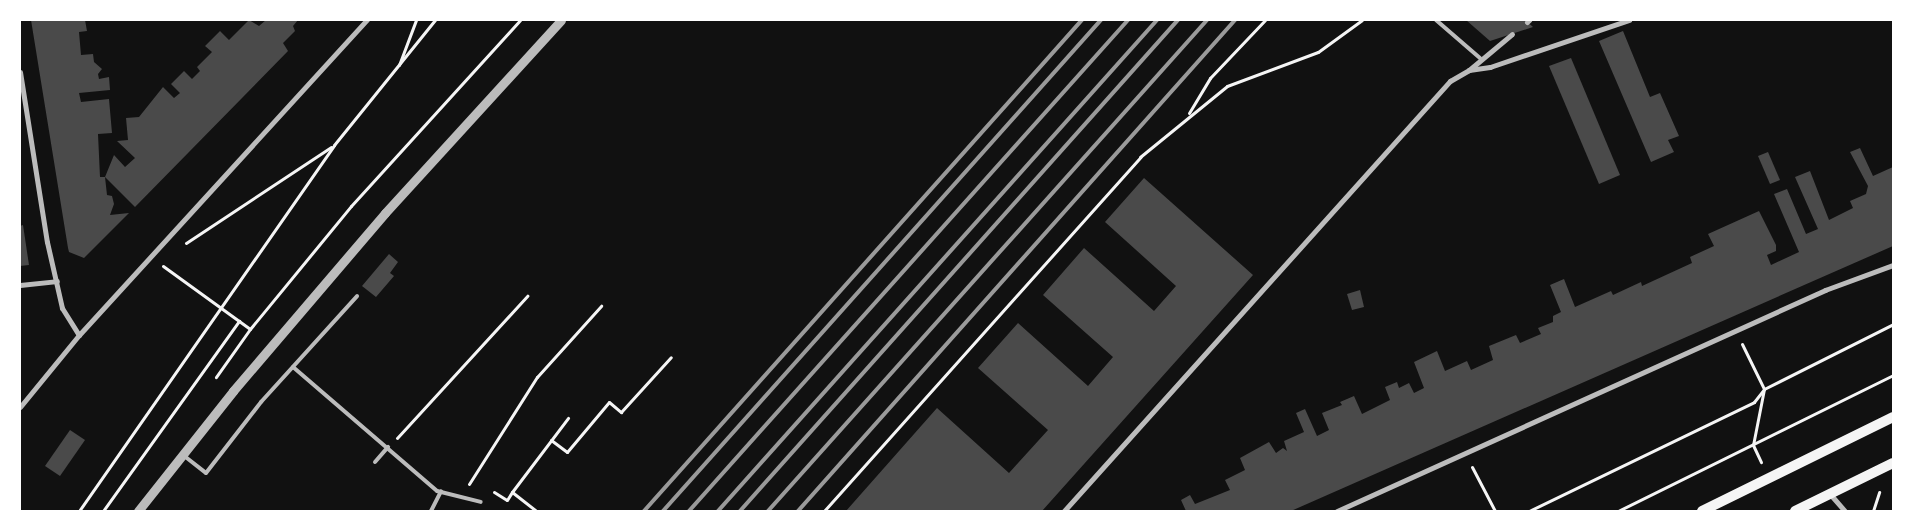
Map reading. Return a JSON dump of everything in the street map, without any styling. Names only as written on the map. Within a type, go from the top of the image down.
[{"type":"main road","points":[[1702,511],[1893,417]]},
{"type":"main road","points":[[1795,511],[1893,463]]},
{"type":"street","points":[[20,407],[79,335],[367,20]]},
{"type":"street","points":[[138,511],[232,391],[385,213],[561,20]]},
{"type":"street","points":[[1469,70],[1490,67],[1629,20]]},
{"type":"street","points":[[1064,511],[1450,81],[1469,70],[1480,58],[1512,34]]},
{"type":"street","points":[[20,72],[47,242],[58,281],[62,308],[79,335]]},
{"type":"street","points":[[1337,511],[1736,332],[1825,290],[1893,265]]},
{"type":"street","points":[[20,286],[58,281]]},
{"type":"street","points":[[1830,494],[1845,511]]},
{"type":"lane","points":[[1436,20],[1480,58]]},
{"type":"lane","points":[[183,455],[206,473],[293,367],[357,296]]},
{"type":"lane","points":[[293,367],[441,491],[481,502]]},
{"type":"lane","points":[[375,462],[388,447]]},
{"type":"lane","points":[[431,511],[441,491]]},
{"type":"path","points":[[396,70],[416,20]]},
{"type":"path","points":[[78,511],[334,145],[435,20]]},
{"type":"path","points":[[216,377],[250,329],[352,206],[520,20]]},
{"type":"path","points":[[1187,116],[1210,78],[1265,20]]},
{"type":"path","points":[[824,511],[1140,157],[1187,116],[1227,86],[1318,52],[1362,20]]},
{"type":"path","points":[[180,247],[334,145]]},
{"type":"path","points":[[165,258],[158,263],[250,329]]},
{"type":"path","points":[[388,447],[527,296]]},
{"type":"path","points":[[463,496],[477,467],[536,377],[602,306]]},
{"type":"path","points":[[103,511],[239,321]]},
{"type":"path","points":[[1529,511],[1754,402],[1764,389],[1893,324]]},
{"type":"path","points":[[1736,332],[1764,389],[1753,445],[1769,478]]},
{"type":"path","points":[[551,440],[567,452],[609,402],[621,412],[671,358]]},
{"type":"path","points":[[1618,511],[1893,375]]},
{"type":"path","points":[[481,502],[490,489],[507,500],[568,418]]},
{"type":"path","points":[[1466,454],[1495,511]]},
{"type":"path","points":[[512,492],[536,511]]},
{"type":"path","points":[[1873,511],[1879,492]]},
{"type":"building","points":[[31,20],[85,20],[87,31],[79,32],[81,55],[93,54],[94,62],[102,69],[98,74],[99,79],[109,77],[110,90],[79,93],[81,102],[109,99],[112,133],[98,134],[100,177],[105,177],[107,195],[112,196],[114,204],[110,215],[129,213],[84,258],[69,252],[68,248]]},
{"type":"building","points":[[249,20],[259,26],[266,20],[298,20],[293,26],[295,31],[283,43],[288,51],[135,207],[105,177],[114,155],[125,167],[135,158],[117,141],[128,140],[126,118],[139,117],[163,87],[174,98],[180,93],[171,84],[184,71],[192,79],[200,71],[197,67],[212,52],[205,46],[220,31],[229,40]]},
{"type":"building","points":[[1466,20],[1525,20],[1533,27],[1490,41]]},
{"type":"building","points":[[1623,31],[1650,97],[1660,93],[1679,136],[1668,140],[1674,152],[1651,162],[1599,41]]},
{"type":"building","points":[[1571,58],[1620,175],[1599,184],[1549,66]]},
{"type":"building","points":[[1860,148],[1873,176],[1893,167],[1893,246],[1291,511],[1186,511],[1181,500],[1190,495],[1195,504],[1230,490],[1225,480],[1245,470],[1240,458],[1269,442],[1276,453],[1283,448],[1287,451],[1284,441],[1304,432],[1296,413],[1305,409],[1317,436],[1329,430],[1322,413],[1342,405],[1340,402],[1354,396],[1362,414],[1390,400],[1385,387],[1397,382],[1399,388],[1409,383],[1414,393],[1424,388],[1414,362],[1437,351],[1445,371],[1467,361],[1471,370],[1493,360],[1489,346],[1516,335],[1520,343],[1541,334],[1538,328],[1553,322],[1553,316],[1561,312],[1550,285],[1564,279],[1575,307],[1611,291],[1613,295],[1641,282],[1642,286],[1692,263],[1690,257],[1714,246],[1708,234],[1759,211],[1776,245],[1776,251],[1767,255],[1771,265],[1799,252],[1774,194],[1787,189],[1806,234],[1818,229],[1795,177],[1810,171],[1829,220],[1853,208],[1850,201],[1866,194],[1868,186],[1850,152]]},
{"type":"building","points":[[1768,152],[1780,180],[1770,184],[1758,156]]},
{"type":"building","points":[[1144,178],[1253,275],[1042,511],[846,511],[937,408],[1009,473],[1048,430],[978,368],[1018,323],[1088,386],[1113,357],[1043,295],[1084,248],[1154,311],[1176,286],[1105,222]]},
{"type":"building","points":[[23,225],[29,265],[20,266],[20,226]]},
{"type":"building","points":[[389,254],[398,262],[390,273],[394,276],[376,297],[362,286]]},
{"type":"building","points":[[1360,290],[1364,307],[1352,310],[1347,294]]},
{"type":"building","points":[[70,430],[85,440],[60,476],[45,466]]},
{"type":"railway","points":[[644,511],[1082,20]]},
{"type":"railway","points":[[663,511],[1101,20]]},
{"type":"railway","points":[[689,511],[1128,20]]},
{"type":"railway","points":[[718,511],[1157,20]]},
{"type":"railway","points":[[740,511],[1178,20]]},
{"type":"railway","points":[[768,511],[1207,20]]},
{"type":"railway","points":[[798,511],[1235,20]]}]
